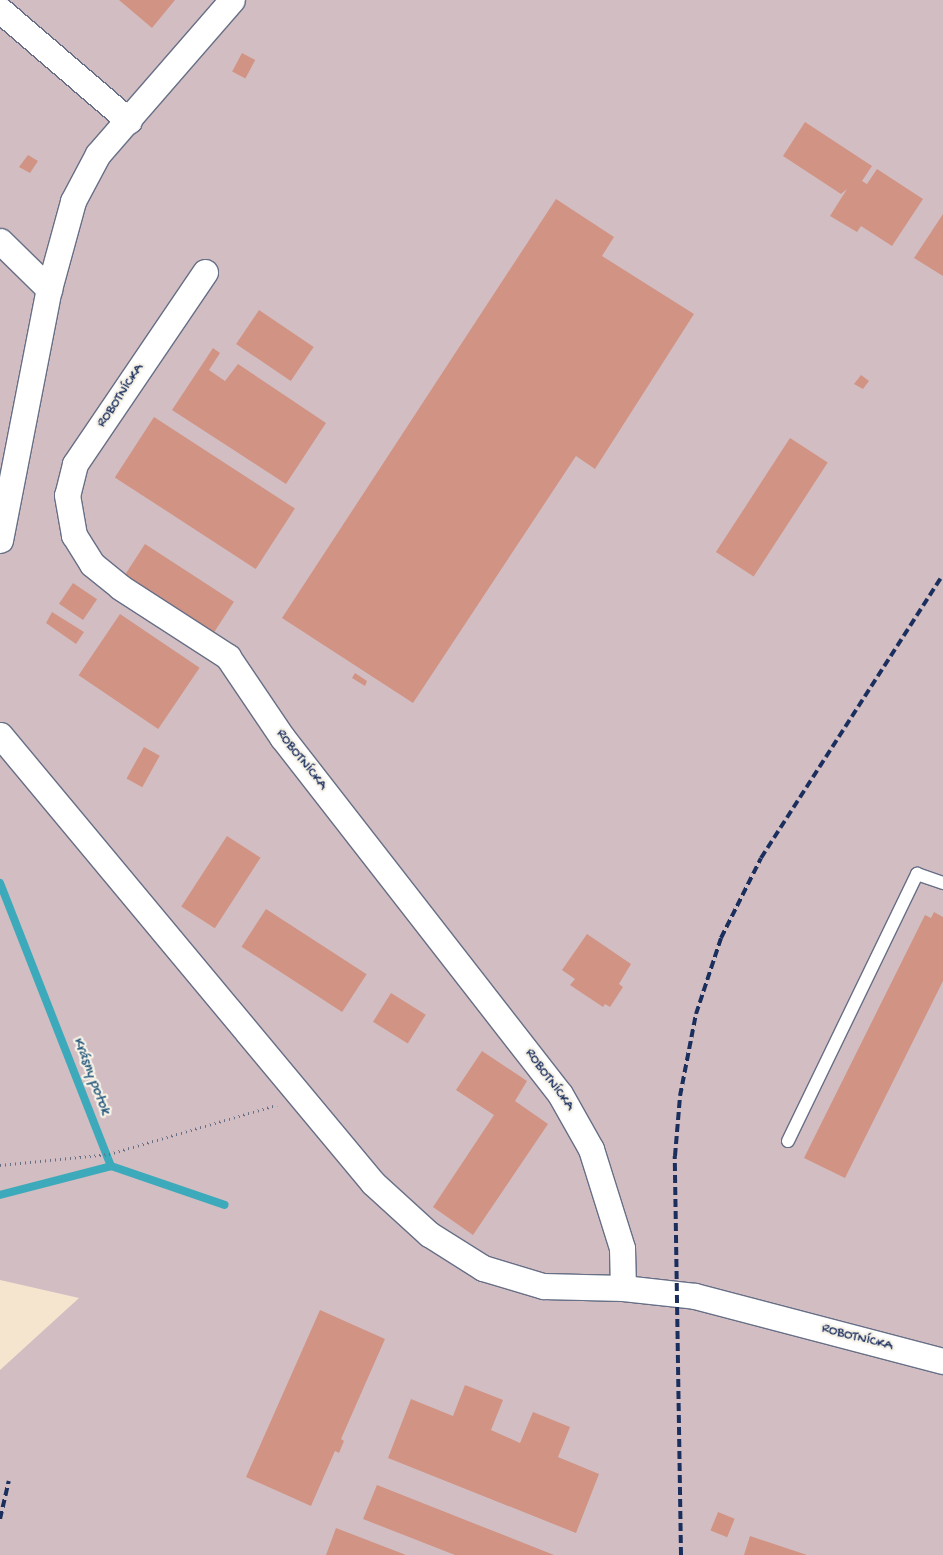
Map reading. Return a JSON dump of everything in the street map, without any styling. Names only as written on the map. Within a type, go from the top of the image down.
[{"type":"street","points":[[0,540],[49,289],[73,201],[98,154],[130,121],[232,0]]},
{"type":"street","points":[[0,10],[130,121]]},
{"type":"street","points":[[0,242],[49,289]]},
{"type":"street","name":"ROBOTNÍCKA","points":[[206,272],[75,464],[67,495],[74,536],[92,564],[120,587],[228,657],[282,737],[560,1094],[592,1149],[622,1248],[623,1288]]},
{"type":"street","name":"ROBOTNÍCKA","points":[[0,735],[373,1182],[429,1234],[483,1268],[543,1286],[623,1288],[695,1296],[943,1361]]},
{"type":"lane","points":[[788,1140],[917,874],[943,883]]},
{"type":"path","points":[[0,1165],[109,1154],[301,1098]]},
{"type":"shaded area","points":[[0,0],[943,0],[943,1555],[0,1555],[0,1370],[79,1298],[0,1280]]},
{"type":"building","points":[[119,0],[175,0],[152,28]]},
{"type":"building","points":[[242,53],[255,60],[245,79],[232,72]]},
{"type":"building","points":[[805,122],[872,166],[862,181],[867,184],[877,169],[923,199],[892,246],[861,226],[857,232],[830,216],[847,189],[841,194],[783,156]]},
{"type":"building","points":[[28,155],[38,161],[30,173],[19,167]]},
{"type":"building","points":[[556,199],[614,237],[602,256],[694,314],[595,469],[576,456],[413,703],[282,618]]},
{"type":"building","points":[[943,214],[943,276],[914,258]]},
{"type":"building","points":[[259,310],[314,347],[291,381],[236,344]]},
{"type":"building","points":[[213,348],[220,353],[209,370],[225,381],[238,364],[326,423],[286,484],[172,410]]},
{"type":"building","points":[[861,375],[869,381],[863,389],[854,384]]},
{"type":"building","points":[[154,417],[295,508],[256,569],[115,477]]},
{"type":"building","points":[[790,438],[828,463],[754,577],[716,552]]},
{"type":"building","points":[[145,544],[234,602],[213,634],[124,577]]},
{"type":"building","points":[[73,583],[97,599],[83,620],[59,604]]},
{"type":"building","points":[[52,612],[84,632],[76,644],[46,623]]},
{"type":"building","points":[[120,614],[200,668],[158,729],[79,675]]},
{"type":"building","points":[[355,673],[367,681],[365,686],[352,678]]},
{"type":"building","points":[[144,747],[160,756],[142,787],[127,778]]},
{"type":"building","points":[[227,836],[261,858],[215,928],[181,906]]},
{"type":"building","points":[[266,909],[367,974],[342,1012],[241,947]]},
{"type":"building","points":[[934,912],[943,917],[943,981],[845,1178],[804,1158],[925,915],[931,918]]},
{"type":"building","points":[[587,934],[631,964],[619,984],[623,987],[610,1007],[605,1004],[603,1007],[570,985],[575,979],[562,970]]},
{"type":"building","points":[[391,993],[426,1015],[408,1044],[373,1022]]},
{"type":"building","points":[[482,1051],[527,1081],[515,1101],[548,1124],[473,1235],[433,1207],[494,1115],[456,1090]]},
{"type":"building","points":[[320,1310],[385,1339],[341,1439],[344,1441],[339,1453],[335,1451],[311,1506],[246,1477]]},
{"type":"building","points":[[465,1385],[503,1400],[491,1430],[520,1443],[533,1412],[570,1427],[558,1457],[599,1474],[576,1533],[388,1458],[411,1399],[453,1416]]},
{"type":"building","points":[[377,1485],[554,1555],[455,1555],[363,1519]]},
{"type":"building","points":[[718,1512],[735,1519],[727,1537],[711,1531]]},
{"type":"building","points":[[336,1528],[406,1555],[326,1555]]},
{"type":"building","points":[[750,1536],[807,1555],[744,1555]]},
{"type":"waterway","name":"Krásny potok","points":[[0,883],[111,1166],[225,1205]]},
{"type":"waterway","points":[[0,1195],[111,1166]]},
{"type":"railway","points":[[681,1555],[675,1156],[680,1096],[696,1014],[721,938],[761,858],[943,575]]},
{"type":"railway","points":[[0,1519],[9,1481]]}]
